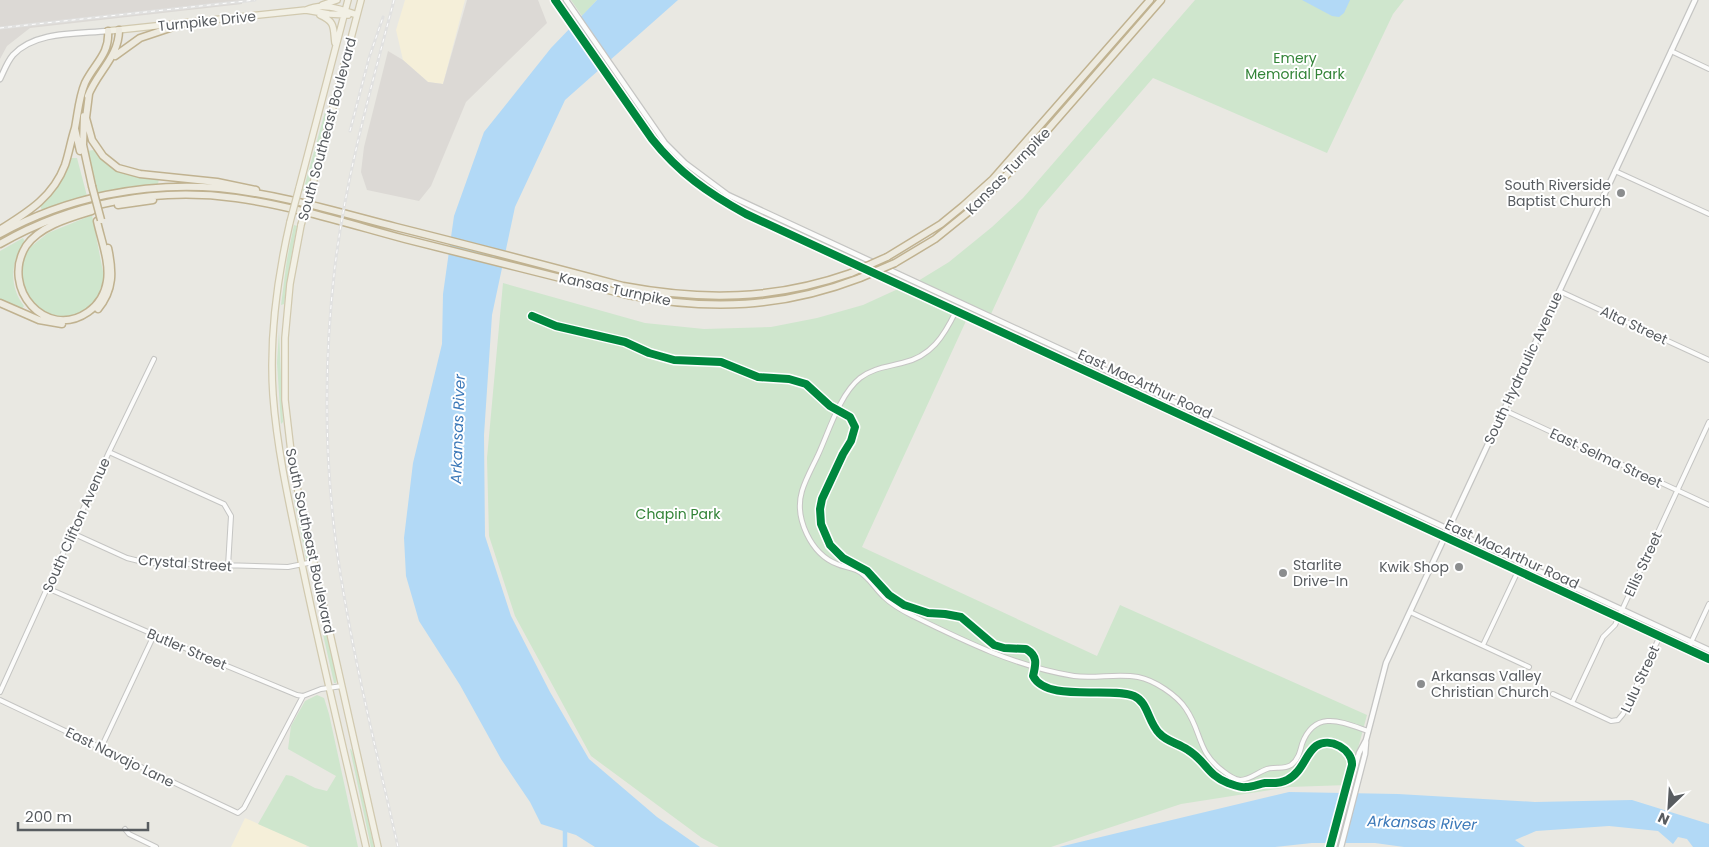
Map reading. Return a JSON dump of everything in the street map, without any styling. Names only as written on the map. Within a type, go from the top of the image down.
[{"type":"highway","name":"Kansas Turnpike","points":[[0,234],[53,210],[102,195],[168,187],[220,188],[284,199],[624,286],[706,296],[746,296],[781,291],[824,282],[851,273],[887,257],[941,224],[993,179],[1150,0]]},
{"type":"highway","name":"Kansas Turnpike","points":[[0,244],[36,225],[68,213],[102,204],[132,198],[156,196],[207,196],[237,198],[278,206],[648,298],[695,304],[722,305],[761,303],[802,297],[836,287],[895,263],[935,238],[982,201],[1030,150],[1161,0]]},
{"type":"highway","points":[[90,187],[83,145],[83,118],[89,94],[97,78],[112,58],[122,49],[140,38],[185,23]]},
{"type":"highway","points":[[112,58],[119,41],[119,30]]},
{"type":"highway","points":[[0,230],[27,212],[48,194],[65,165],[85,83],[107,49],[109,41],[108,32]]},
{"type":"highway","points":[[89,94],[86,118],[92,140],[103,156],[118,168],[140,174],[243,187],[284,199]]},
{"type":"highway","points":[[0,303],[39,320],[55,324],[74,322],[93,313],[104,302],[108,293],[112,275],[112,264],[74,128]]},
{"type":"highway","points":[[99,221],[108,271],[108,279],[102,297],[90,310],[74,318],[55,319],[38,313],[24,300],[17,285],[16,275],[20,257],[25,247],[37,235],[73,216],[100,209],[154,200],[207,196]]},
{"type":"main road","points":[[322,6],[337,0]]},
{"type":"main road","name":"South Southeast Boulevard","points":[[348,0],[284,251],[275,310],[273,394],[280,452],[302,565],[366,847]]},
{"type":"main road","name":"South Southeast Boulevard","points":[[361,0],[301,225],[287,310],[284,400],[293,469],[378,847]]},
{"type":"main road","name":"Turnpike Drive","points":[[108,32],[306,10],[322,6],[357,16]]},
{"type":"main road","name":"Turnpike Drive","points":[[306,10],[316,13],[345,13]]},
{"type":"main road","points":[[316,13],[328,19],[333,25],[336,49]]},
{"type":"street","name":"East MacArthur Road","points":[[556,0],[667,158],[700,187],[746,214],[1709,659]]},
{"type":"street","name":"South Hydraulic Avenue","points":[[1341,847],[1366,754],[1366,740],[1386,663],[1695,0]]},
{"type":"street","name":"East MacArthur Road","points":[[568,2],[665,143],[685,163],[728,195],[1709,650]]},
{"type":"street","points":[[0,79],[12,56],[34,40],[108,32]]},
{"type":"street","points":[[1671,51],[1709,69]]},
{"type":"street","points":[[1615,170],[1709,214]]},
{"type":"street","name":"Alta Street","points":[[1559,291],[1709,360]]},
{"type":"street","points":[[956,311],[945,333],[934,346],[919,357],[869,372],[858,379],[845,394],[801,492],[800,510],[804,527],[810,541],[823,556],[837,564],[857,570],[885,598],[901,610],[1018,663],[1078,676],[1136,676],[1150,680],[1165,689],[1186,707],[1205,753],[1215,765],[1232,778],[1242,780],[1264,770],[1272,768],[1283,769],[1293,764],[1311,729],[1326,720],[1340,722],[1368,731]]},
{"type":"street","name":"South Clifton Avenue","points":[[0,692],[109,452],[154,359]]},
{"type":"street","points":[[1086,371],[1090,363]]},
{"type":"street","name":"East Selma Street","points":[[1504,410],[1709,505]]},
{"type":"street","name":"Ellis Street","points":[[1572,703],[1603,637],[1615,625],[1709,422]]},
{"type":"street","points":[[109,452],[224,504],[231,516],[228,566]]},
{"type":"street","name":"Crystal Street","points":[[72,533],[135,561],[159,564],[288,567],[313,562]]},
{"type":"street","points":[[1483,645],[1518,571]]},
{"type":"street","name":"Butler Street","points":[[47,588],[269,684],[303,696]]},
{"type":"street","points":[[1688,649],[1709,604]]},
{"type":"street","points":[[1410,612],[1529,667]]},
{"type":"street","points":[[101,748],[154,635]]},
{"type":"street","name":"Lulu Street","points":[[1572,703],[1611,721],[1618,720],[1623,714],[1660,636]]},
{"type":"street","points":[[303,696],[312,692],[342,686]]},
{"type":"street","points":[[1553,694],[1572,703]]},
{"type":"street","name":"East Navajo Lane","points":[[0,700],[235,812],[240,812],[244,808],[303,696]]},
{"type":"street","name":"South Hydraulic Avenue","points":[[1334,847],[1359,754],[1366,740]]},
{"type":"street","points":[[125,829],[129,834],[156,847]]},
{"type":"shaded area","points":[[0,0],[244,0],[242,4],[30,28],[7,46],[0,59]]},
{"type":"shaded area","points":[[405,0],[465,0],[443,84],[428,82],[403,60],[396,30]]},
{"type":"shaded area","points":[[467,0],[538,0],[547,23],[466,102],[431,186],[419,201],[367,190],[361,172],[364,147],[388,51],[403,60],[428,82],[443,84]]},
{"type":"shaded area","points":[[245,818],[307,845],[306,847],[231,847]]},
{"type":"green space","points":[[571,0],[597,0],[582,16]]},
{"type":"green space","name":"Emery Memorial Park","points":[[1195,0],[1404,0],[1393,14],[1327,153],[1153,78],[1039,210],[991,314],[918,281],[949,262],[992,227],[1023,198]]},
{"type":"green space","points":[[325,112],[325,121],[307,192],[303,191]]},
{"type":"green space","points":[[94,150],[107,164],[122,173],[159,179],[158,184],[127,187],[96,194],[86,151]]},
{"type":"green space","points":[[69,158],[77,158],[87,196],[42,210],[40,206],[58,184]]},
{"type":"green space","points":[[92,215],[104,277],[97,300],[84,312],[66,317],[48,315],[35,308],[21,289],[20,269],[28,249],[48,233]]},
{"type":"green space","points":[[294,225],[297,226],[284,304],[281,305],[287,259]]},
{"type":"green space","points":[[23,238],[25,242],[16,257],[13,274],[16,291],[24,306],[22,309],[0,300],[0,251]]},
{"type":"green space","name":"Chapin Park","points":[[503,283],[645,323],[704,329],[771,327],[817,318],[863,305],[898,289],[966,321],[862,547],[1097,656],[1120,605],[1367,715],[1348,785],[1289,787],[1181,804],[1051,847],[719,847],[702,838],[591,756],[515,616],[489,536],[487,458]]},
{"type":"green space","points":[[279,331],[283,422],[281,424],[277,363]]},
{"type":"green space","points":[[294,499],[298,503],[309,552],[309,561],[306,558]]},
{"type":"green space","points":[[323,628],[326,630],[337,678],[336,683],[334,683]]},
{"type":"green space","points":[[317,695],[324,698],[329,714],[358,847],[310,847],[258,824],[286,775],[292,776],[315,788],[327,791],[336,776],[288,749],[291,726],[305,701]]},
{"type":"green space","points":[[350,749],[354,756],[374,847],[371,847]]},
{"type":"water","name":"Arkansas River","points":[[597,0],[678,0],[565,100],[515,207],[492,315],[484,435],[485,536],[511,616],[550,692],[589,759],[657,817],[700,847],[595,847],[576,835],[541,824],[530,802],[501,759],[460,685],[419,621],[406,576],[404,538],[413,463],[442,344],[443,294],[454,216],[484,132],[551,48]]},
{"type":"water","points":[[1302,0],[1350,0],[1344,13],[1339,17],[1332,16]]},
{"type":"water","name":"Arkansas River","points":[[1289,792],[1398,794],[1535,802],[1632,800],[1709,824],[1709,847],[1693,847],[1687,839],[1678,837],[1673,844],[1658,831],[1609,826],[1536,831],[1515,840],[1525,847],[1404,847],[1375,843],[1312,843],[1275,847],[1059,847]]},
{"type":"waterway","points":[[565,826],[565,847]]},
{"type":"railway","points":[[0,28],[255,0]]},
{"type":"railway","points":[[394,0],[352,165],[340,232],[331,301],[327,409],[330,480],[337,551],[364,699],[398,847]]},
{"type":"railway","points":[[350,131],[369,58],[383,17]]},
{"type":"cycle path","points":[[555,0],[662,151],[695,181],[746,214],[1709,659]]},
{"type":"cycle path","points":[[532,316],[556,326],[625,342],[649,353],[674,360],[721,362],[758,377],[789,379],[806,384],[830,406],[850,417],[855,427],[851,441],[822,499],[820,509],[821,524],[830,545],[843,558],[867,571],[889,595],[904,605],[928,613],[961,617],[994,645],[1004,648],[1026,649],[1033,654],[1035,664],[1033,676],[1040,684],[1065,692],[1110,692],[1134,696],[1145,707],[1152,723],[1162,736],[1194,754],[1215,776],[1228,783],[1251,787],[1284,781],[1297,772],[1316,746],[1322,743],[1340,746],[1349,754],[1352,765],[1330,847]]},
{"type":"place","name":"South Riverside Baptist Church","points":[[1621,193]]},
{"type":"place","name":"Kwik Shop","points":[[1459,567]]},
{"type":"place","name":"Starlite Drive-In","points":[[1283,573]]},
{"type":"place","name":"Arkansas Valley Christian Church","points":[[1421,684]]}]
